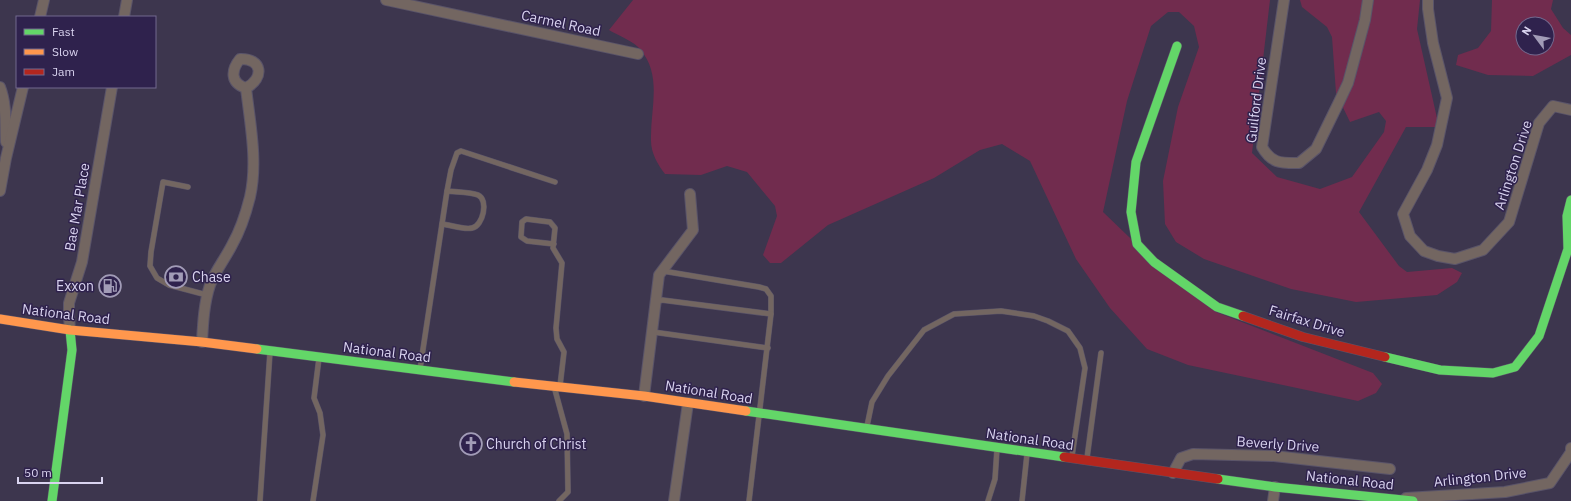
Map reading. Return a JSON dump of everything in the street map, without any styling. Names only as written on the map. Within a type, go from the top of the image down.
[{"type":"main road","name":"Fairfax Drive","points":[[1177,46],[1136,162],[1131,212],[1137,244],[1154,262],[1217,307],[1303,337],[1440,370],[1493,373],[1515,368],[1539,336],[1568,249],[1568,216],[1571,200]]},
{"type":"main road","name":"National Road","points":[[0,319],[70,330],[202,342],[557,387],[644,396],[1072,459],[1275,487],[1413,501]]},
{"type":"main road","points":[[52,501],[72,350],[70,330]]},
{"type":"street","points":[[40,16],[44,0]]},
{"type":"street","points":[[124,16],[127,0]]},
{"type":"street","name":"Carmel Road","points":[[386,0],[638,54]]},
{"type":"street","name":"Guilford Drive","points":[[1284,0],[1262,147],[1268,157],[1279,162],[1299,163],[1316,148],[1348,83],[1365,20],[1368,0]]},
{"type":"street","name":"Arlington Drive","points":[[1428,0],[1433,43],[1447,98],[1437,145],[1427,170],[1403,214],[1410,236],[1424,251],[1438,256],[1455,259],[1483,250],[1508,222],[1539,123],[1552,106],[1571,110]]},
{"type":"street","points":[[0,87],[3,94],[5,114],[0,191]]},
{"type":"street","points":[[3,158],[23,88]]},
{"type":"street","name":"Bae Mar Place","points":[[70,330],[70,303],[82,262],[112,88]]},
{"type":"street","points":[[202,342],[203,322],[210,284],[232,245],[243,218],[250,195],[253,140],[246,88]]},
{"type":"street","points":[[644,396],[653,332],[658,275],[693,230],[690,194]]},
{"type":"street","points":[[674,501],[688,403]]},
{"type":"street","name":"Arlington Drive","points":[[1395,498],[1505,492],[1550,483],[1571,452],[1571,448]]},
{"type":"street","name":"Beverly Drive","points":[[1173,473],[1181,458],[1193,454],[1274,456],[1390,469]]},
{"type":"street","points":[[1273,501],[1275,487]]},
{"type":"lane","points":[[420,370],[447,191],[457,153],[461,151],[555,182]]},
{"type":"lane","points":[[188,187],[164,182],[151,252],[150,266],[158,278],[169,285],[207,295]]},
{"type":"lane","points":[[442,224],[472,228],[477,226],[481,221],[484,202],[478,194],[447,191]]},
{"type":"lane","points":[[554,244],[527,241],[521,237],[522,222],[526,219],[550,222],[555,228],[554,244],[553,248],[562,263],[556,328],[557,339],[564,352],[557,387],[567,434],[568,492],[559,501]]},
{"type":"lane","points":[[662,271],[752,285],[766,289],[771,296],[768,348],[748,501]]},
{"type":"lane","points":[[655,302],[662,300],[771,314]]},
{"type":"lane","points":[[866,429],[872,402],[888,376],[924,330],[954,314],[1001,311],[1008,312],[1034,316],[1068,330],[1080,348],[1085,368],[1072,459]]},
{"type":"lane","points":[[653,332],[768,348]]},
{"type":"lane","points":[[260,501],[270,351]]},
{"type":"lane","points":[[1087,461],[1101,354]]},
{"type":"lane","points":[[314,501],[313,496],[323,435],[320,413],[314,398],[319,357]]},
{"type":"lane","points":[[988,501],[995,479],[998,448]]},
{"type":"lane","points":[[1022,501],[1027,452]]},
{"type":"shaded area","points":[[633,0],[1270,0],[1252,153],[1277,177],[1320,189],[1352,177],[1384,132],[1386,121],[1379,112],[1350,122],[1336,93],[1332,37],[1327,27],[1302,7],[1300,0],[1420,0],[1417,29],[1439,127],[1406,127],[1359,212],[1399,266],[1407,272],[1452,268],[1462,273],[1457,282],[1437,295],[1356,302],[1291,289],[1204,259],[1176,242],[1165,224],[1163,181],[1178,107],[1199,47],[1194,26],[1179,12],[1168,12],[1151,26],[1127,101],[1103,212],[1178,284],[1216,312],[1373,373],[1382,384],[1376,393],[1358,401],[1188,365],[1147,349],[1110,308],[1076,259],[1030,161],[1002,144],[980,150],[934,178],[828,225],[781,263],[770,263],[763,255],[777,216],[775,206],[747,172],[727,166],[701,175],[665,174],[657,163],[652,150],[651,141],[654,93],[651,70],[647,59],[638,46],[609,30]]},
{"type":"shaded area","points":[[1492,0],[1553,0],[1551,9],[1563,28],[1571,35],[1571,55],[1533,76],[1488,75],[1456,65],[1458,55],[1478,48],[1491,31]]},
{"type":"traffic: fast","points":[[1177,46],[1136,162],[1131,212],[1137,244],[1154,262],[1217,307],[1243,316]]},
{"type":"traffic: fast","points":[[1385,357],[1440,370],[1493,373],[1515,367],[1539,336],[1568,249],[1567,216],[1571,200]]},
{"type":"traffic: fast","points":[[52,501],[72,350],[70,330]]},
{"type":"traffic: fast","points":[[257,349],[514,382]]},
{"type":"traffic: fast","points":[[746,411],[1064,457]]},
{"type":"traffic: fast","points":[[1218,479],[1275,487],[1413,501]]},
{"type":"traffic: slow","points":[[0,319],[70,330],[202,342],[257,349]]},
{"type":"traffic: slow","points":[[514,382],[644,396],[746,411]]},
{"type":"traffic: jam","points":[[1243,316],[1303,337],[1385,357]]},
{"type":"traffic: jam","points":[[1064,457],[1218,479]]},
{"type":"place","name":"Chase","points":[[176,277]]},
{"type":"place","name":"Exxon","points":[[110,286]]},
{"type":"place","name":"Church of Christ","points":[[471,444]]}]
